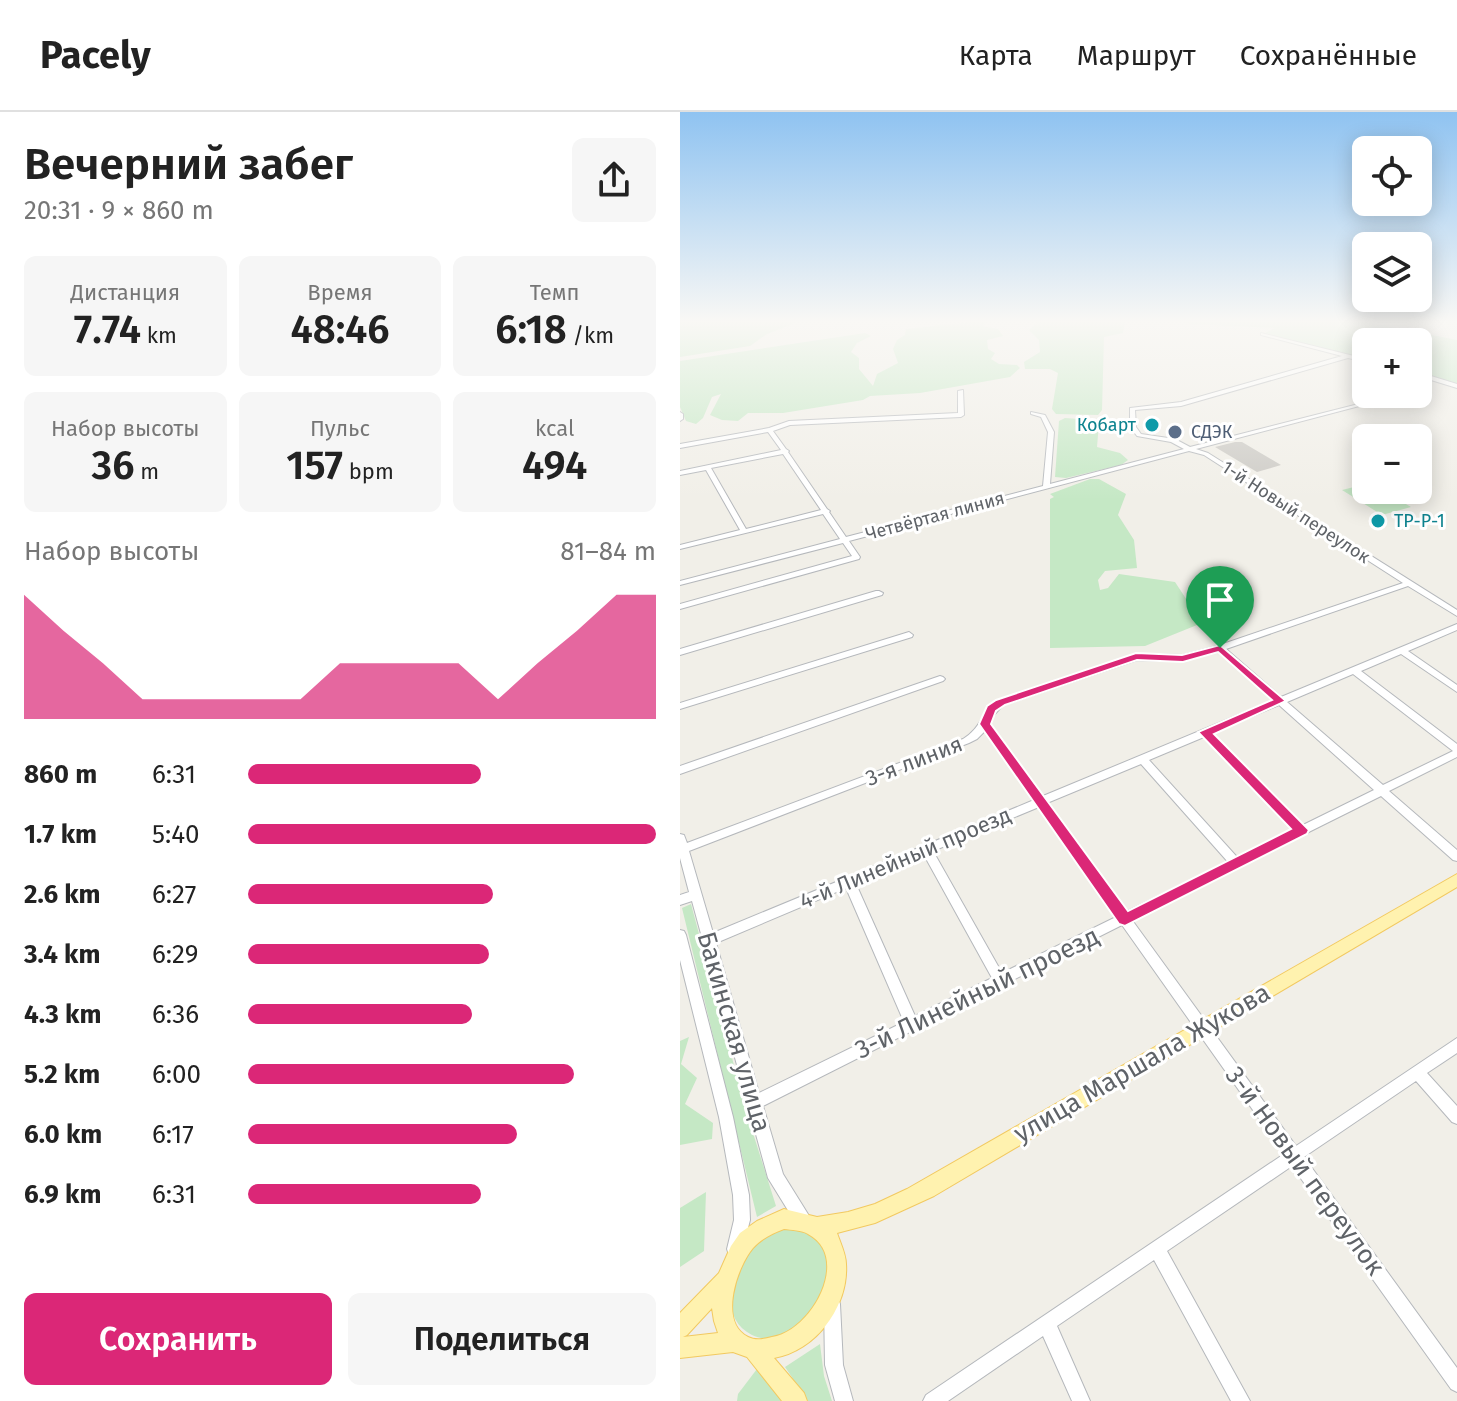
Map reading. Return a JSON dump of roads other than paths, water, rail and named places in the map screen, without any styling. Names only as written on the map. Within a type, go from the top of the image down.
[{"type":"main road","name":"улица Маршала Жукова","points":[[811,1223],[853,1223],[893,1207],[1457,880]]},
{"type":"main road","points":[[680,1328],[723,1281],[733,1259],[747,1240],[765,1226],[784,1219],[811,1223],[831,1240],[837,1259],[832,1298],[815,1325],[796,1342],[775,1350],[746,1346],[680,1348]]},
{"type":"main road","points":[[723,1281],[721,1304],[725,1325],[796,1401]]},
{"type":"street","name":"1-й Новый переулок","points":[[1264,380],[1181,404],[1132,409],[1133,427],[1139,435],[1173,440],[1206,454],[1457,614]]},
{"type":"street","points":[[680,446],[768,430],[789,423],[961,415],[961,391]]},
{"type":"street","name":"Четвёртая линия","points":[[680,583],[1352,407]]},
{"type":"street","points":[[1033,413],[1043,416],[1051,432],[1046,487]]},
{"type":"street","points":[[680,607],[852,560],[856,555],[786,451],[768,430]]},
{"type":"street","points":[[680,473],[786,451]]},
{"type":"street","points":[[708,468],[744,531]]},
{"type":"street","points":[[680,547],[827,511]]},
{"type":"street","name":"3-я линия","points":[[681,843],[966,741],[980,734],[991,709],[1000,703],[1136,657],[1183,658],[1220,648],[1407,584]]},
{"type":"street","points":[[680,652],[879,593]]},
{"type":"street","name":"4-й Линейный проезд","points":[[708,941],[1457,627]]},
{"type":"street","points":[[680,706],[909,635]]},
{"type":"street","points":[[1220,648],[1457,857]]},
{"type":"street","points":[[1402,650],[1457,689]]},
{"type":"street","points":[[1354,670],[1457,751]]},
{"type":"street","points":[[680,770],[940,679]]},
{"type":"street","name":"3-й Новый переулок","points":[[985,724],[1457,1383]]},
{"type":"street","points":[[1205,732],[1302,830]]},
{"type":"street","name":"3-й Линейный проезд","points":[[754,1103],[1457,751]]},
{"type":"street","points":[[1142,759],[1236,863]]},
{"type":"street","name":"Бакинская улица","points":[[681,843],[776,1178],[811,1223]]},
{"type":"street","points":[[926,849],[1000,981]]},
{"type":"street","points":[[849,882],[912,1025]]},
{"type":"street","points":[[680,900],[695,895]]},
{"type":"street","name":"Бакинская улица","points":[[680,935],[726,1117],[741,1195],[742,1220],[733,1259]]},
{"type":"street","points":[[932,1401],[1457,1045]]},
{"type":"street","points":[[1417,1072],[1457,1117]]},
{"type":"street","points":[[1157,1249],[1241,1401]]},
{"type":"street","points":[[832,1298],[834,1365],[844,1401]]},
{"type":"street","points":[[1047,1324],[1081,1401]]},
{"type":"place","name":"Кобарт","points":[[1152,425]]},
{"type":"place","name":"СДЭК","points":[[1175,432]]},
{"type":"place","name":"ТР-Р-1","points":[[1378,521]]}]
